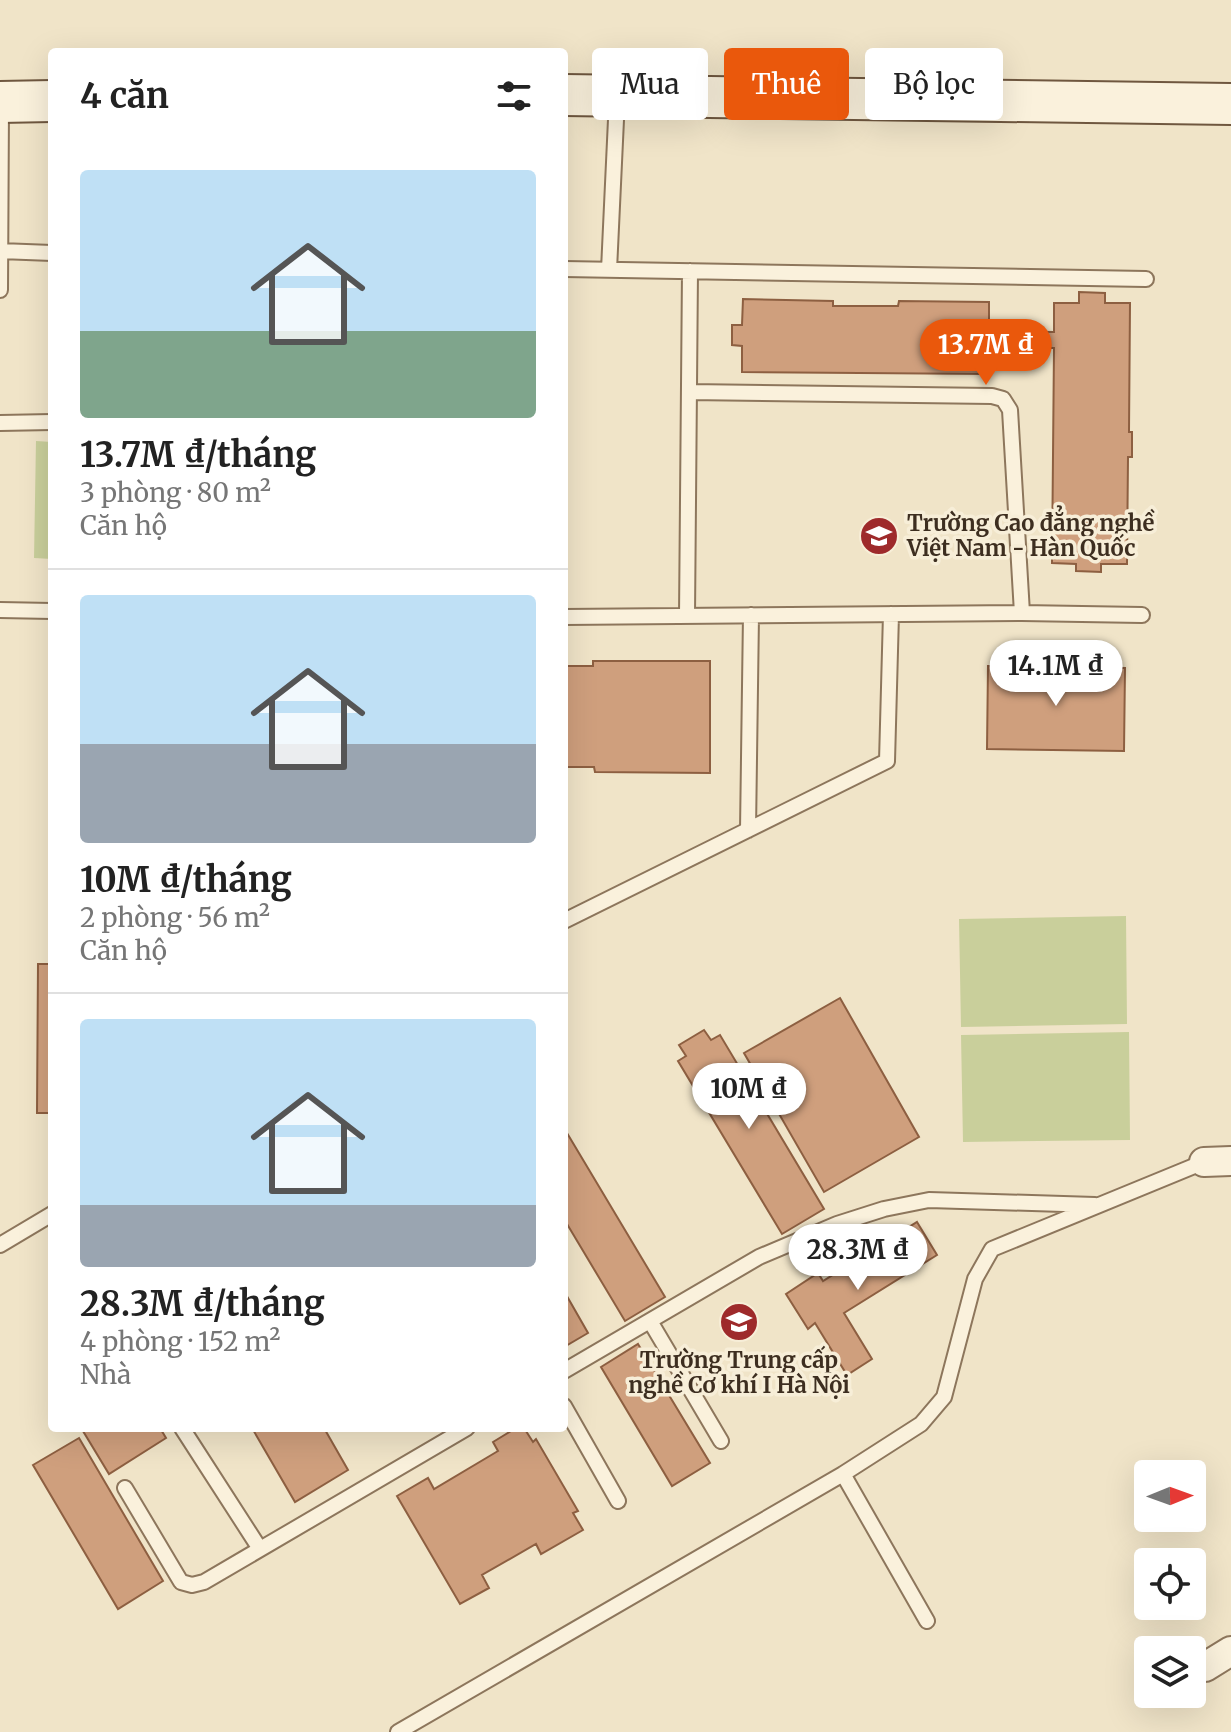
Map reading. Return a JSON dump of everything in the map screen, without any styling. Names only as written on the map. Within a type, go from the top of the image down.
[{"type":"street","points":[[568,95],[592,94]]},
{"type":"street","points":[[708,95],[1231,104]]},
{"type":"street","points":[[1,102],[48,101]]},
{"type":"street","points":[[1206,1666],[1231,1651]]},
{"type":"lane","points":[[0,290],[1,102]]},
{"type":"lane","points":[[609,270],[617,120]]},
{"type":"lane","points":[[0,251],[48,253]]},
{"type":"lane","points":[[568,269],[1146,279]]},
{"type":"lane","points":[[687,616],[690,271]]},
{"type":"lane","points":[[689,392],[1003,399],[1010,410],[1022,613]]},
{"type":"lane","points":[[0,423],[48,422]]},
{"type":"lane","points":[[0,610],[48,611]]},
{"type":"lane","points":[[568,617],[1022,613],[1142,615]]},
{"type":"lane","points":[[568,919],[887,761],[891,614]]},
{"type":"lane","points":[[748,830],[751,615]]},
{"type":"lane","points":[[398,1732],[843,1474],[921,1424],[944,1397],[975,1279],[992,1249],[1099,1205],[1218,1162]]},
{"type":"lane","points":[[568,1369],[759,1257],[837,1224],[884,1209],[929,1200],[1099,1205]]},
{"type":"lane","points":[[0,1245],[48,1216]]},
{"type":"lane","points":[[650,1321],[721,1441]]},
{"type":"lane","points":[[568,1413],[618,1501]]},
{"type":"lane","points":[[185,1432],[260,1549]]},
{"type":"lane","points":[[125,1488],[181,1582],[192,1585],[204,1582],[460,1432]]},
{"type":"lane","points":[[843,1474],[927,1621]]},
{"type":"green space","points":[[36,441],[48,442],[48,559],[34,558]]},
{"type":"green space","points":[[1126,916],[1127,1024],[961,1027],[959,919]]},
{"type":"green space","points":[[1129,1032],[1130,1140],[963,1142],[961,1035]]},
{"type":"building","points":[[1079,292],[1105,293],[1105,303],[1130,303],[1129,432],[1132,432],[1132,457],[1128,457],[1127,564],[1101,564],[1101,572],[1076,571],[1076,564],[1052,563],[1054,348],[989,347],[988,374],[742,372],[742,346],[732,345],[732,325],[742,325],[743,299],[833,301],[833,306],[898,306],[899,301],[989,302],[989,331],[1054,332],[1054,303],[1079,303]]},
{"type":"building","points":[[593,661],[710,661],[710,773],[595,772],[594,767],[568,767],[568,666],[593,666]]},
{"type":"building","points":[[988,666],[1125,668],[1124,751],[987,749]]},
{"type":"building","points":[[38,964],[48,964],[48,1113],[37,1113]]},
{"type":"building","points":[[840,998],[919,1137],[824,1192],[744,1053]]},
{"type":"building","points":[[704,1030],[711,1040],[720,1035],[824,1209],[782,1234],[678,1061],[686,1056],[679,1045]]},
{"type":"building","points":[[568,1135],[665,1297],[625,1321],[568,1226]]},
{"type":"building","points":[[917,1222],[937,1255],[844,1313],[872,1359],[847,1375],[815,1323],[808,1329],[786,1294],[818,1273],[823,1281]]},
{"type":"building","points":[[568,1298],[588,1333],[568,1345]]},
{"type":"building","points":[[638,1344],[710,1463],[672,1486],[601,1367]]},
{"type":"building","points":[[84,1432],[162,1432],[166,1438],[109,1474]]},
{"type":"building","points":[[254,1432],[326,1432],[348,1470],[295,1502]]},
{"type":"building","points":[[509,1432],[527,1432],[533,1442],[536,1439],[578,1511],[573,1513],[583,1530],[541,1554],[536,1544],[482,1575],[489,1588],[460,1604],[397,1496],[428,1478],[434,1489],[498,1451],[493,1442]]},
{"type":"building","points":[[79,1438],[163,1581],[118,1609],[33,1465]]},
{"type":"place","name":"Trường Cao đẳng nghề Việt Nam - Hàn Quốc","points":[[879,536]]},
{"type":"place","name":"Trường Trung cấp nghề Cơ khí I Hà Nội","points":[[739,1322]]}]
